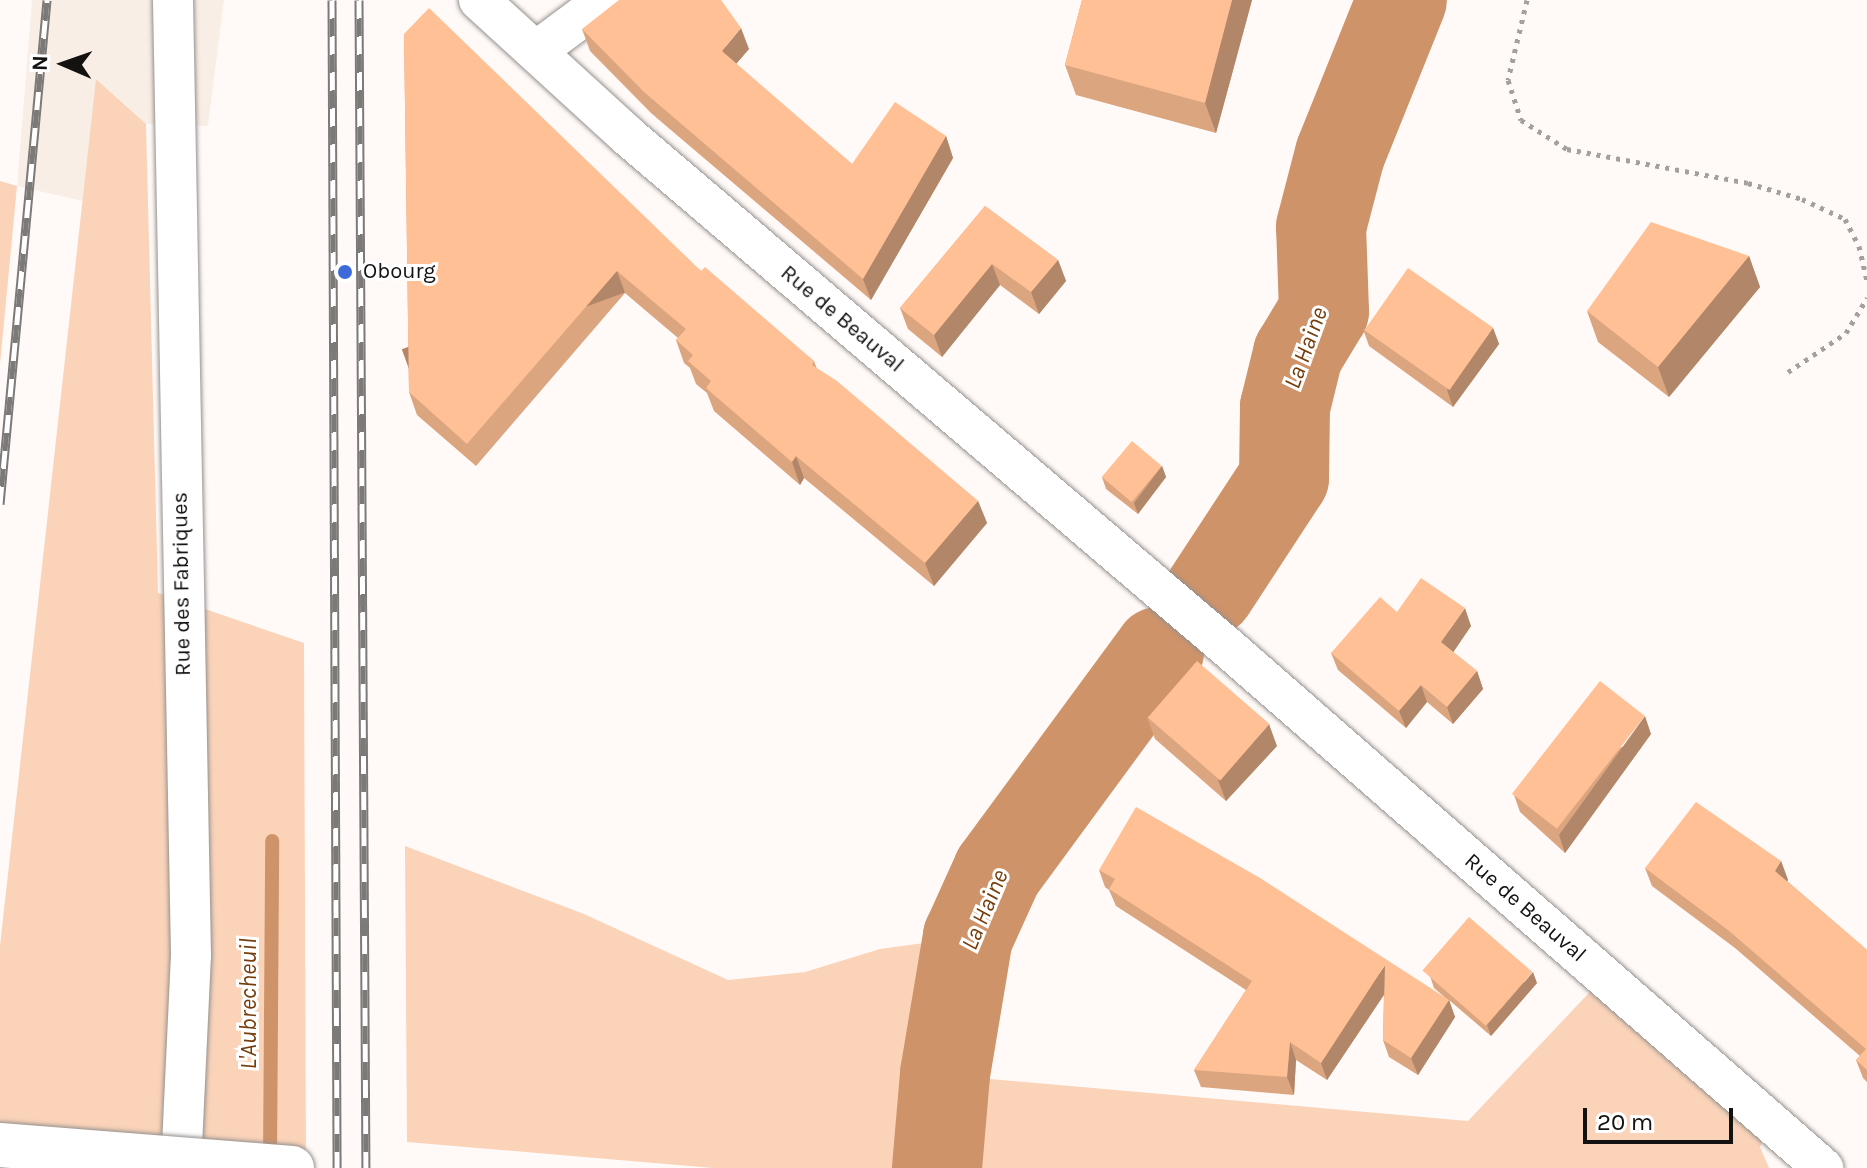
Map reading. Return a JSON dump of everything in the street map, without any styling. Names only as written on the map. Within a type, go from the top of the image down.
[{"type":"main road","points":[[0,1145],[292,1168]]},
{"type":"street","name":"Rue des Fabriques","points":[[173,0],[191,955],[181,1168]]},
{"type":"street","name":"Rue de Beauval","points":[[479,0],[539,49],[640,147],[1227,647],[1823,1168]]},
{"type":"street","points":[[539,49],[605,0]]},
{"type":"path","points":[[1527,0],[1508,80],[1521,120],[1567,149],[1748,183],[1845,219],[1859,246],[1867,280]]},
{"type":"path","points":[[1788,372],[1846,333],[1867,298]]},
{"type":"shaded area","points":[[32,0],[224,0],[208,126],[146,124],[97,79],[83,201],[17,186]]},
{"type":"shaded area","points":[[96,79],[146,124],[158,593],[304,643],[306,1168],[0,1168],[0,946]]},
{"type":"shaded area","points":[[0,181],[17,186],[0,364]]},
{"type":"shaded area","points":[[405,846],[584,914],[728,980],[805,972],[880,949],[968,937],[945,1075],[1468,1121],[1604,977],[1771,1122],[1760,1147],[1769,1168],[713,1168],[407,1142]]},
{"type":"building","points":[[619,0],[721,0],[741,28],[722,51],[852,164],[895,102],[946,136],[863,279],[644,92],[582,29]]},
{"type":"building","points":[[1082,0],[1232,0],[1205,103],[1065,65]]},
{"type":"building","points":[[429,8],[701,271],[705,267],[814,361],[812,365],[837,381],[978,501],[925,563],[796,456],[792,462],[706,388],[711,381],[688,361],[693,355],[676,340],[686,329],[617,271],[467,444],[409,392],[404,34]]},
{"type":"building","points":[[985,206],[1058,260],[1031,292],[992,264],[934,335],[900,308]]},
{"type":"building","points":[[1651,222],[1749,256],[1658,367],[1587,311]]},
{"type":"building","points":[[1408,268],[1493,328],[1450,390],[1364,330]]},
{"type":"building","points":[[1132,441],[1162,466],[1132,502],[1102,477]]},
{"type":"building","points":[[1421,578],[1465,608],[1441,642],[1477,671],[1447,707],[1421,685],[1399,711],[1331,653],[1380,597],[1397,612]]},
{"type":"building","points":[[1197,661],[1269,724],[1220,781],[1148,718]]},
{"type":"building","points":[[1600,681],[1645,716],[1557,829],[1512,794]]},
{"type":"building","points":[[1696,802],[1781,861],[1775,871],[1867,950],[1867,1070],[1856,1060],[1866,1049],[1728,930],[1645,868]]},
{"type":"building","points":[[1136,807],[1260,878],[1449,1000],[1411,1058],[1383,1040],[1385,965],[1321,1063],[1290,1042],[1287,1077],[1194,1070],[1252,981],[1109,889],[1115,879],[1099,870]]},
{"type":"building","points":[[1469,917],[1532,972],[1486,1026],[1422,971]]},
{"type":"waterway","name":"La Haine","points":[[1210,591],[1284,478],[1285,407],[1298,354],[1324,311],[1321,227],[1340,154],[1402,0]]},
{"type":"waterway","name":"La Haine","points":[[937,1168],[945,1074],[968,937],[998,871],[1159,652]]},
{"type":"waterway","name":"L'Aubrecheuil","points":[[270,1160],[272,841]]},
{"type":"railway","points":[[0,504],[47,0]]},
{"type":"railway","points":[[332,0],[337,1168]]},
{"type":"railway","points":[[359,0],[366,1168]]},
{"type":"place","name":"Obourg","points":[[345,272]]}]
